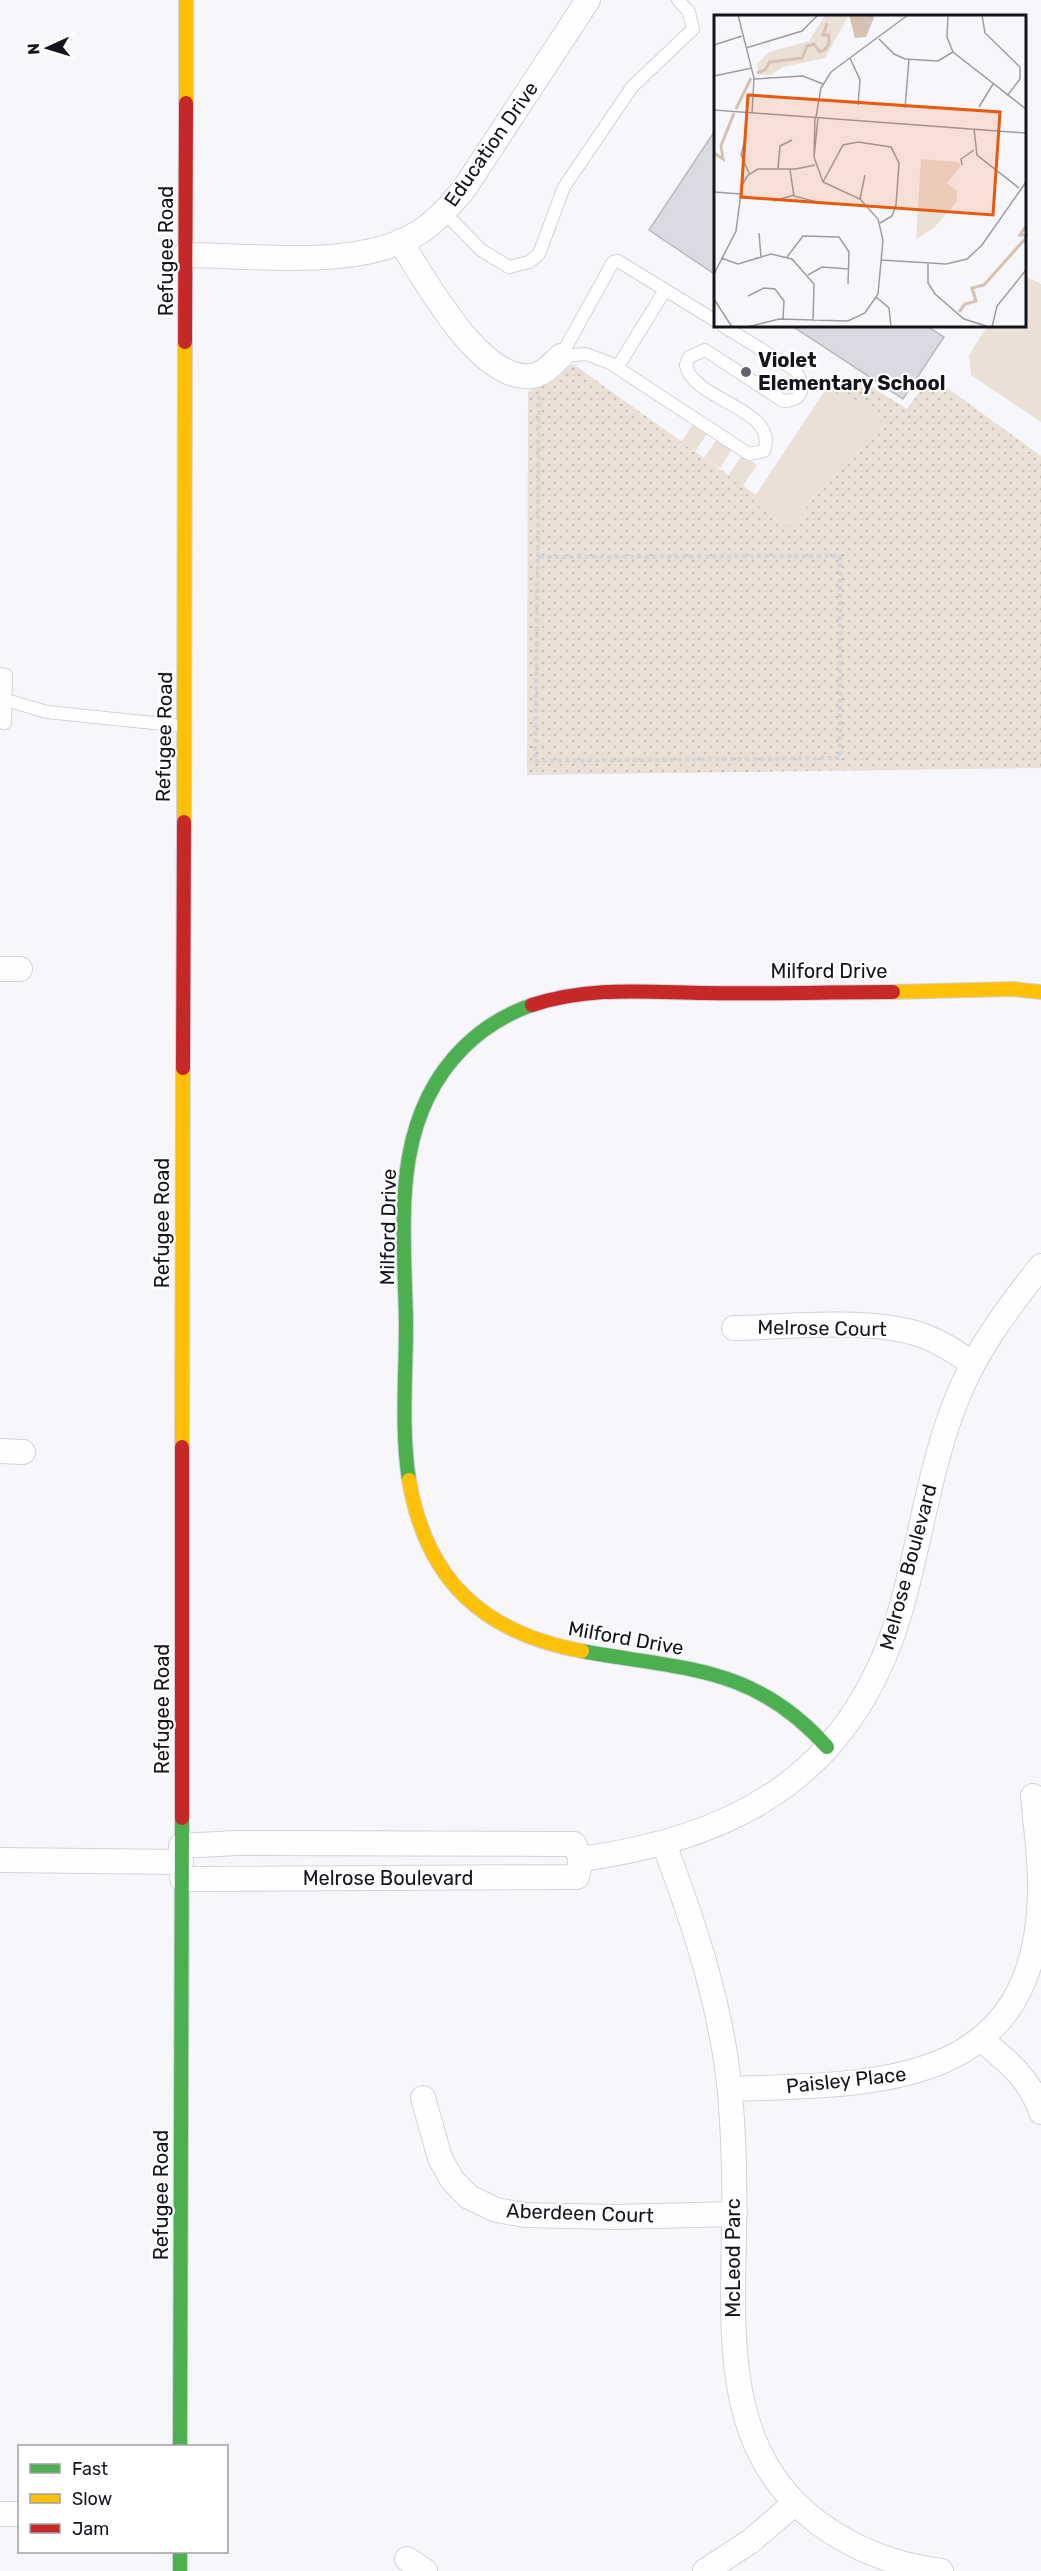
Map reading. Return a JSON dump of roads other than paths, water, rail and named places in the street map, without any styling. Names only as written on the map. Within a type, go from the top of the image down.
[{"type":"main road","name":"Refugee Road","points":[[180,2445],[182,813],[185,726],[186,0]]},
{"type":"main road","name":"Milford Drive","points":[[828,1747],[806,1723],[782,1704],[746,1685],[696,1670],[574,1650],[515,1632],[488,1617],[464,1597],[443,1574],[416,1518],[405,1457],[405,1208],[411,1146],[419,1117],[437,1079],[470,1039],[496,1021],[552,998],[613,990],[705,993],[1012,989],[1041,992]]},
{"type":"main road","points":[[180,2553],[180,2571]]},
{"type":"street","name":"Education Drive","points":[[185,255],[320,257],[367,251],[420,232],[444,212],[464,189],[588,0]]},
{"type":"street","points":[[400,241],[451,321],[475,348],[499,368],[515,375],[531,376],[544,372],[561,356]]},
{"type":"street","name":"Melrose Boulevard","points":[[581,1859],[664,1844],[704,1832],[761,1805],[802,1774],[828,1747],[867,1692],[890,1643],[949,1421],[972,1364],[1006,1310],[1041,1266]]},
{"type":"street","name":"Melrose Court","points":[[734,1328],[863,1326],[893,1328],[922,1335],[941,1343],[972,1364]]},
{"type":"street","name":"Paisley Place","points":[[730,2089],[885,2079],[943,2063],[993,2028],[1012,2004],[1033,1952],[1040,1896],[1033,1796]]},
{"type":"street","name":"Melrose Boulevard","points":[[236,1843],[574,1844],[581,1859],[577,1877],[181,1862],[236,1843]]},
{"type":"street","name":"McLeod Parc","points":[[664,1844],[685,1900],[723,2032],[730,2089],[735,2214],[733,2324],[738,2384],[754,2442],[769,2470],[795,2503],[810,2517],[858,2547],[891,2560],[941,2571]]},
{"type":"street","points":[[0,1860],[181,1862]]},
{"type":"street","points":[[980,2039],[1007,2059],[1025,2080],[1041,2112]]},
{"type":"street","name":"Aberdeen Court","points":[[423,2098],[440,2158],[452,2180],[469,2197],[496,2210],[525,2215],[614,2217],[735,2214]]},
{"type":"street","points":[[705,2571],[751,2541],[795,2503]]},
{"type":"street","points":[[0,2514],[18,2514]]},
{"type":"lane","points":[[444,212],[482,250],[509,267],[529,262],[539,254],[564,187],[632,87],[693,29],[689,12],[678,0]]},
{"type":"lane","points":[[561,356],[613,262],[618,261],[714,320]]},
{"type":"lane","points":[[617,368],[665,290]]},
{"type":"lane","points":[[561,356],[586,354],[617,368],[749,454],[757,454],[764,451],[768,441],[767,433],[758,422],[691,378],[686,365],[689,357],[705,351],[783,401],[792,401],[800,395],[803,389],[801,379],[795,370],[725,327]]},
{"type":"lane","points":[[0,675],[6,675],[5,723],[0,723]]},
{"type":"lane","points":[[6,700],[47,712],[185,726]]},
{"type":"place","name":"Violet Elementary School","points":[[746,372]]}]
